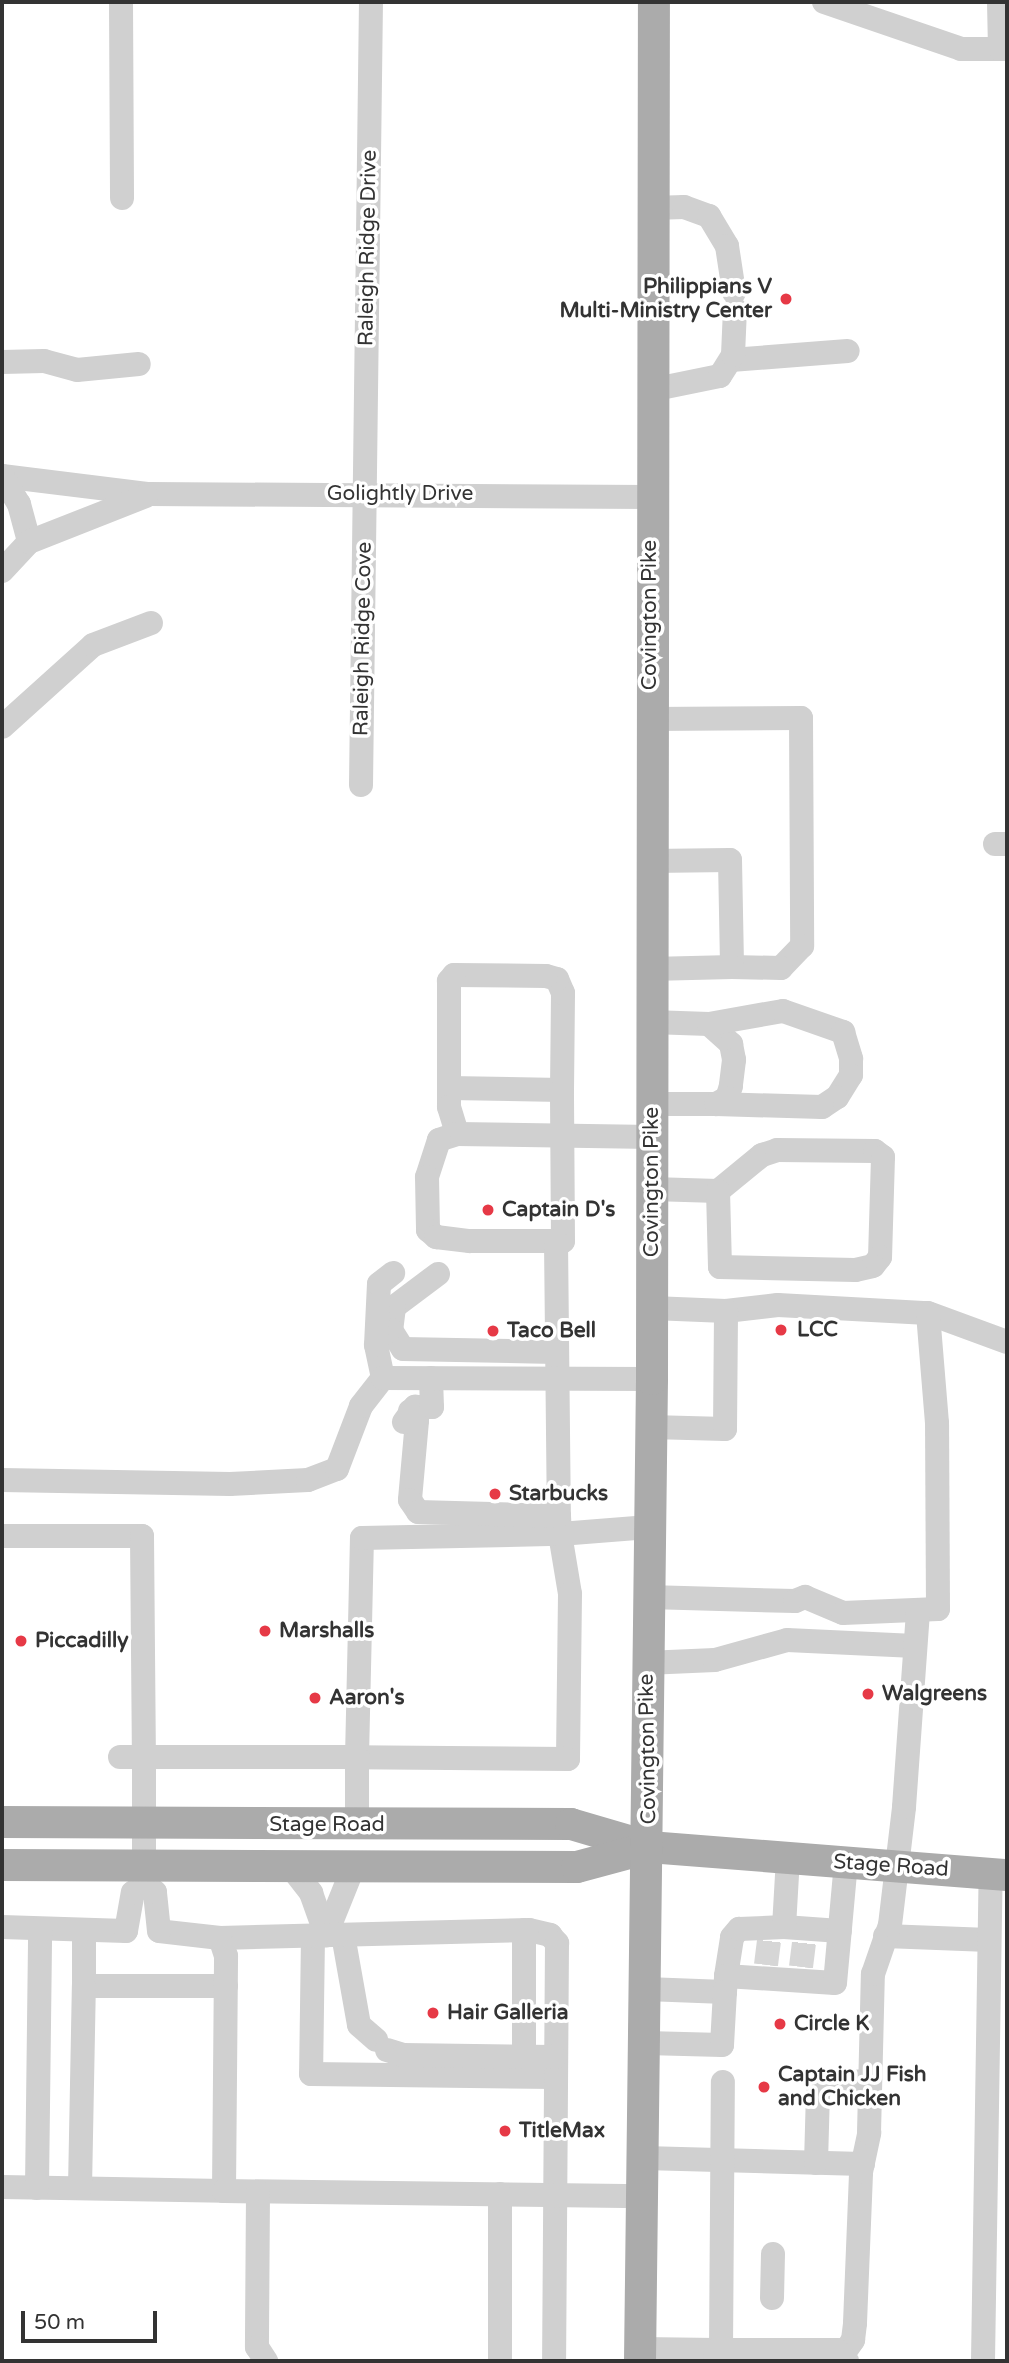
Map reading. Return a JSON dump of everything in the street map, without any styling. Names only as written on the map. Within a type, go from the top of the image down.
[{"type":"main road","name":"Covington Pike","points":[[640,2355],[649,1847],[646,1663],[652,1379],[650,390],[654,2]]},
{"type":"main road","name":"Stage Road","points":[[2,1822],[571,1824],[649,1847],[999,1875]]},
{"type":"main road","name":"Stage Road","points":[[2,1865],[144,1875],[291,1867],[577,1867],[649,1847]]},
{"type":"street","points":[[121,2],[122,198]]},
{"type":"street","name":"Raleigh Ridge Drive","points":[[366,494],[371,2]]},
{"type":"street","points":[[824,2],[961,49],[1004,49],[999,2]]},
{"type":"street","points":[[650,390],[720,376],[732,360],[734,300],[727,246],[709,216],[684,206],[652,208]]},
{"type":"street","points":[[732,360],[848,351]]},
{"type":"street","points":[[2,362],[44,361],[77,370],[139,364]]},
{"type":"street","points":[[2,476],[149,494]]},
{"type":"street","points":[[2,476],[19,504],[29,542]]},
{"type":"street","points":[[2,570],[29,542],[149,494]]},
{"type":"street","name":"Golightly Drive","points":[[149,494],[650,497]]},
{"type":"street","name":"Raleigh Ridge Cove","points":[[361,785],[366,494]]},
{"type":"street","points":[[2,727],[93,645],[151,623]]},
{"type":"street","points":[[650,719],[801,718],[804,856],[802,946],[781,968],[651,969]]},
{"type":"street","points":[[651,861],[730,860],[732,967]]},
{"type":"street","points":[[457,1134],[449,1088],[449,981],[454,975],[557,979],[563,993],[561,1136],[563,1241],[470,1241],[436,1237],[428,1230],[427,1177],[439,1140],[457,1134],[561,1136],[652,1137]]},
{"type":"street","points":[[651,1022],[709,1024],[783,1011],[843,1032],[849,1041],[851,1075],[837,1097],[822,1107],[652,1104]]},
{"type":"street","points":[[709,1024],[731,1044],[733,1060],[732,1086],[726,1098],[716,1104]]},
{"type":"street","points":[[449,1088],[562,1090]]},
{"type":"street","points":[[652,1189],[718,1191],[762,1155],[777,1150],[875,1151],[883,1157],[880,1257],[873,1266],[855,1270],[720,1267],[718,1191]]},
{"type":"street","points":[[132,1757],[569,1759],[570,1594],[559,1525],[555,1241]]},
{"type":"street","points":[[383,1378],[376,1345],[379,1284],[393,1273]]},
{"type":"street","points":[[438,1273],[394,1307],[391,1330],[403,1349],[555,1352]]},
{"type":"street","points":[[652,1308],[726,1311],[778,1305],[928,1313],[1007,1342]]},
{"type":"street","points":[[651,1427],[725,1429],[726,1311]]},
{"type":"street","points":[[648,1597],[795,1601],[805,1597],[843,1613],[938,1609],[937,1423],[928,1313]]},
{"type":"street","points":[[383,1378],[652,1379]]},
{"type":"street","points":[[2,1480],[230,1484],[308,1480],[337,1469],[361,1406],[383,1378]]},
{"type":"street","points":[[431,1378],[421,1409],[404,1422],[402,1466],[409,1477],[413,1507],[426,1515],[559,1525],[649,1527]]},
{"type":"street","points":[[356,1825],[362,1538],[559,1525]]},
{"type":"street","points":[[2,1536],[142,1536],[132,1757],[144,1824],[144,1875],[134,1892],[127,1931]]},
{"type":"street","points":[[640,2355],[846,2357],[853,2340],[863,2164],[869,2133],[873,1974],[885,1936],[895,1867],[918,1610]]},
{"type":"street","points":[[646,1663],[715,1660],[787,1640],[915,1646]]},
{"type":"street","points":[[786,1932],[788,1858]]},
{"type":"street","points":[[646,1989],[725,1984],[766,1972],[801,1974],[835,1983],[846,1863]]},
{"type":"street","points":[[291,1867],[311,1893],[359,2025],[382,2045],[403,2055],[524,2057],[555,2067]]},
{"type":"street","points":[[353,1868],[327,1935],[311,2074],[555,2067]]},
{"type":"street","points":[[144,1875],[155,1892],[159,1931]]},
{"type":"street","points":[[983,2361],[989,1940],[999,1875]]},
{"type":"street","points":[[2,1927],[159,1931],[220,1938],[524,1930],[550,1935],[557,1943],[553,2195],[554,2361]]},
{"type":"street","points":[[37,2188],[40,1928]]},
{"type":"street","points":[[646,2043],[723,2045],[725,1984],[732,1937],[738,1929],[840,1931]]},
{"type":"street","points":[[80,2188],[84,1930]]},
{"type":"street","points":[[524,1930],[524,2057]]},
{"type":"street","points":[[885,1936],[989,1940]]},
{"type":"street","points":[[220,1938],[226,1956],[224,2191]]},
{"type":"street","points":[[84,1986],[226,1986]]},
{"type":"street","points":[[816,2162],[818,2093],[824,2083],[870,2081]]},
{"type":"street","points":[[717,2354],[723,2082]]},
{"type":"street","points":[[644,2158],[863,2164]]},
{"type":"street","points":[[2,2187],[644,2196]]},
{"type":"street","points":[[258,2192],[257,2347],[266,2361]]},
{"type":"street","points":[[500,2194],[500,2361]]},
{"type":"street","points":[[772,2298],[773,2254]]},
{"type":"tunnel","points":[[766,1965],[769,1939]]},
{"type":"tunnel","points":[[801,1967],[804,1941]]},
{"type":"place","name":"Philippians V Multi-Ministry Center","points":[[786,299]]},
{"type":"place","name":"Captain D's","points":[[488,1210]]},
{"type":"place","name":"LCC","points":[[781,1330]]},
{"type":"place","name":"Taco Bell","points":[[493,1331]]},
{"type":"place","name":"Starbucks","points":[[495,1494]]},
{"type":"place","name":"Marshalls","points":[[265,1631]]},
{"type":"place","name":"Piccadilly","points":[[21,1641]]},
{"type":"place","name":"Walgreens","points":[[868,1694]]},
{"type":"place","name":"Aaron's","points":[[315,1698]]},
{"type":"place","name":"Hair Galleria","points":[[433,2013]]},
{"type":"place","name":"Circle K","points":[[780,2024]]},
{"type":"place","name":"Captain JJ Fish and Chicken","points":[[764,2087]]},
{"type":"place","name":"TitleMax","points":[[505,2131]]}]
